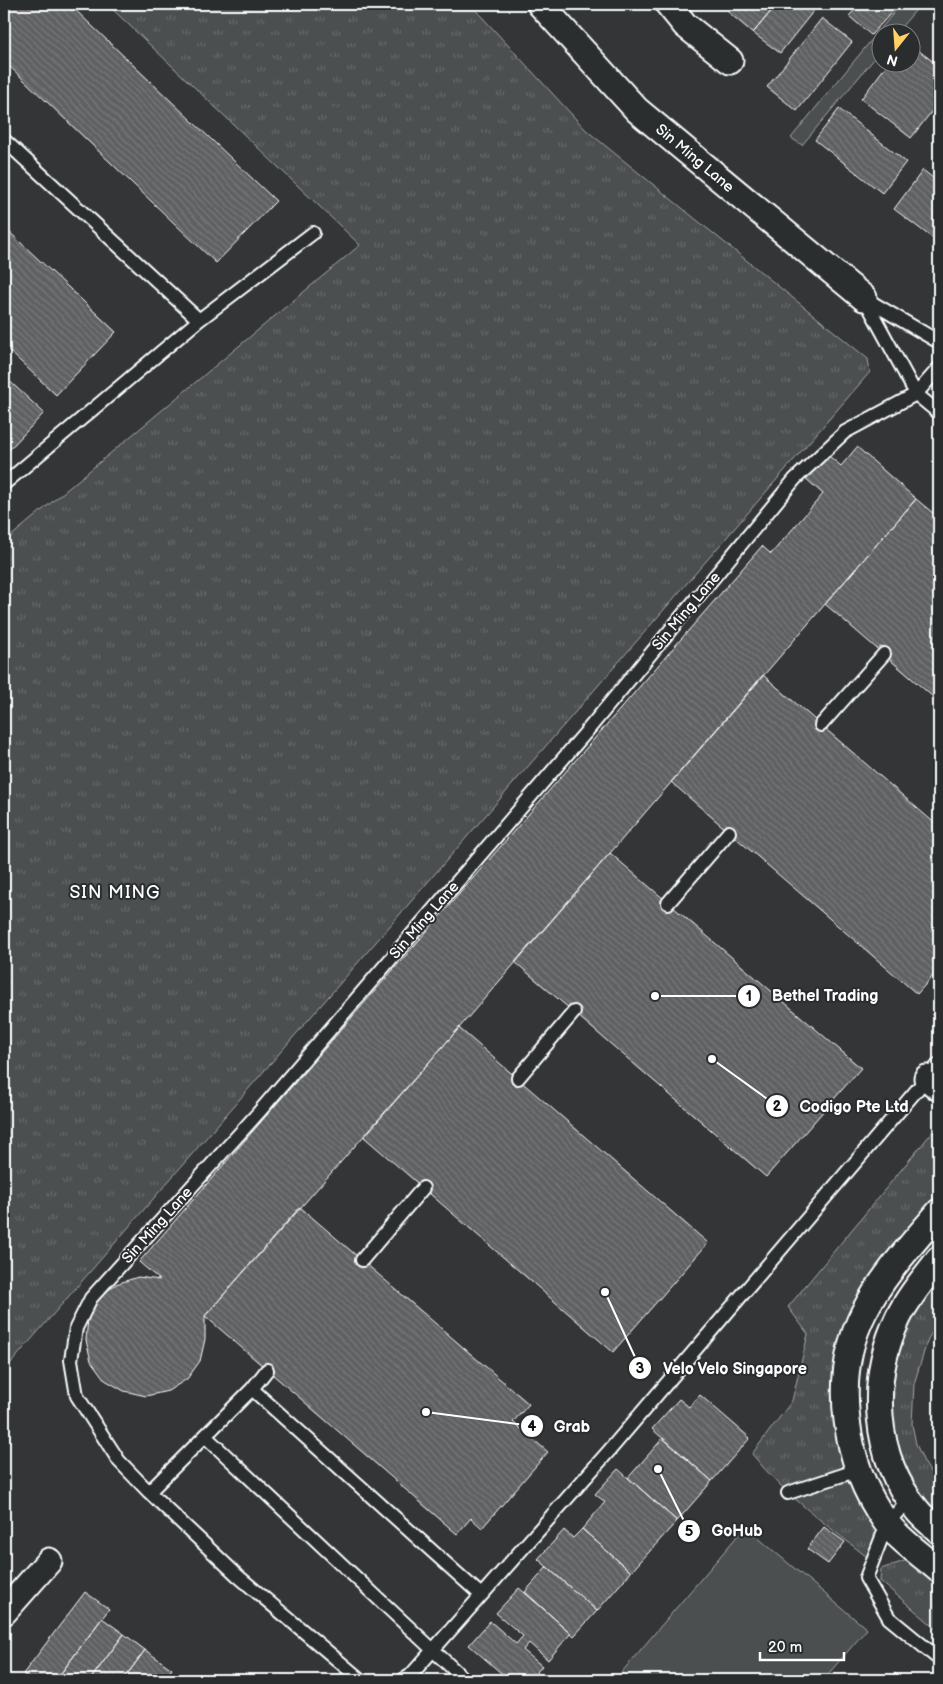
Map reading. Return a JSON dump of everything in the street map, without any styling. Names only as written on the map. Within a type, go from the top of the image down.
[{"type":"street","name":"Sin Ming Lane","points":[[540,4],[637,110],[864,298]]},
{"type":"street","points":[[668,4],[685,25],[730,61]]},
{"type":"street","points":[[939,1212],[886,1278],[864,1311],[852,1348],[846,1387],[848,1424],[858,1470],[870,1499],[887,1524],[939,1570]]},
{"type":"street","points":[[888,1341],[899,1316],[939,1258]]},
{"type":"street","points":[[864,1311],[877,1301],[884,1302],[892,1308],[896,1316],[888,1341],[879,1396],[880,1425],[888,1458],[901,1488],[917,1511],[939,1531]]},
{"type":"street","points":[[4,1612],[49,1561]]},
{"type":"lane","points":[[4,140],[199,320]]},
{"type":"lane","points":[[4,484],[199,320],[313,233]]},
{"type":"lane","name":"Sin Ming Lane","points":[[864,298],[939,342]]},
{"type":"lane","name":"Sin Ming Lane","points":[[864,298],[916,394],[939,413]]},
{"type":"lane","name":"Sin Ming Lane","points":[[361,1680],[238,1576],[119,1461],[77,1396],[71,1360],[76,1328],[91,1298],[259,1112],[574,746],[795,479],[845,432],[916,394],[939,368]]},
{"type":"lane","points":[[821,725],[884,654]]},
{"type":"lane","points":[[668,903],[729,832]]},
{"type":"lane","points":[[518,1078],[574,1012]]},
{"type":"lane","points":[[403,1680],[410,1676],[608,1452],[935,1077]]},
{"type":"lane","points":[[362,1260],[423,1188]]},
{"type":"lane","points":[[149,1492],[252,1389],[267,1370]]},
{"type":"lane","points":[[252,1389],[481,1595]]},
{"type":"lane","points":[[205,1436],[465,1680]]},
{"type":"lane","points":[[788,1493],[858,1470]]},
{"type":"lane","points":[[909,1498],[887,1524],[866,1578],[889,1618],[939,1659]]},
{"type":"green space","points":[[107,4],[470,4],[586,130],[868,359],[870,372],[4,1371],[4,542],[360,245]]},
{"type":"green space","points":[[901,4],[921,4],[906,22],[886,22]]},
{"type":"green space","points":[[870,42],[870,64],[802,145],[791,138]]},
{"type":"green space","points":[[939,1124],[939,1212],[886,1278],[846,1387],[887,1524],[872,1561],[793,1497],[752,1454],[792,1401],[808,1334],[788,1307]]},
{"type":"green space","points":[[939,1262],[939,1321],[928,1339],[914,1384],[912,1424],[916,1444],[924,1462],[939,1486],[939,1528],[902,1488],[883,1368]]},
{"type":"green space","points":[[745,1527],[867,1629],[823,1680],[615,1680]]},
{"type":"green space","points":[[919,1556],[939,1573],[939,1631],[880,1581],[881,1569]]},
{"type":"building","points":[[4,4],[69,4],[276,201],[216,263],[4,61]]},
{"type":"building","points":[[734,4],[777,4],[753,33],[728,12]]},
{"type":"building","points":[[777,4],[819,4],[780,53],[753,33]]},
{"type":"building","points":[[860,4],[887,4],[894,10],[883,22],[870,22],[870,34],[849,16]]},
{"type":"building","points":[[822,18],[852,42],[797,111],[767,87]]},
{"type":"building","points":[[920,52],[939,66],[939,102],[911,138],[861,99],[881,72],[920,72]]},
{"type":"building","points":[[839,109],[906,162],[882,193],[815,140]]},
{"type":"building","points":[[923,170],[939,183],[939,243],[894,209]]},
{"type":"building","points":[[4,227],[116,332],[56,395],[4,346]]},
{"type":"building","points":[[4,376],[44,413],[4,455]]},
{"type":"building","points":[[857,447],[916,499],[459,1028],[205,1316],[205,1339],[200,1361],[187,1379],[168,1391],[146,1396],[124,1391],[105,1380],[91,1361],[86,1340],[88,1318],[99,1298],[116,1284],[138,1277],[160,1280],[139,1262],[762,546],[771,554],[823,494],[803,476],[824,452],[841,466]]},
{"type":"building","points":[[916,499],[939,518],[939,702],[825,604]]},
{"type":"building","points":[[763,675],[939,827],[939,969],[917,994],[671,782]]},
{"type":"building","points":[[610,853],[861,1068],[766,1177],[515,962]]},
{"type":"building","points":[[459,1028],[708,1243],[613,1352],[364,1137]]},
{"type":"building","points":[[300,1207],[529,1404],[513,1422],[548,1452],[482,1528],[471,1518],[457,1534],[205,1316]]},
{"type":"building","points":[[700,1395],[750,1438],[712,1481],[652,1429],[679,1399],[689,1407]]},
{"type":"building","points":[[663,1438],[712,1481],[677,1521],[628,1478]]},
{"type":"building","points":[[618,1469],[677,1521],[631,1572],[582,1529],[605,1502],[595,1494]]},
{"type":"building","points":[[824,1527],[845,1542],[828,1564],[807,1549]]},
{"type":"building","points":[[582,1529],[631,1572],[597,1611],[538,1559],[564,1530],[573,1538]]},
{"type":"building","points":[[547,1567],[597,1611],[574,1636],[525,1592]]},
{"type":"building","points":[[519,1588],[571,1633],[548,1660],[529,1643],[523,1650],[542,1666],[530,1680],[509,1680],[469,1645],[490,1621],[516,1644],[523,1636],[496,1613]]},
{"type":"building","points":[[85,1592],[109,1609],[56,1680],[31,1680],[23,1674]]},
{"type":"building","points":[[102,1618],[124,1634],[90,1680],[56,1680]]},
{"type":"building","points":[[124,1634],[145,1650],[123,1680],[90,1680]]},
{"type":"building","points":[[145,1650],[172,1669],[164,1680],[123,1680]]},
{"type":"building","points":[[894,1673],[903,1680],[889,1680]]},
{"type":"place","name":"Bethel Trading","points":[[655,996]]},
{"type":"place","name":"Codigo Pte Ltd","points":[[712,1059]]},
{"type":"place","name":"Velo Velo Singapore","points":[[605,1292]]},
{"type":"place","name":"Grab","points":[[426,1412]]},
{"type":"place","name":"GoHub","points":[[658,1469]]},
{"type":"district","name":"SIN MING","points":[[115,892]]}]
